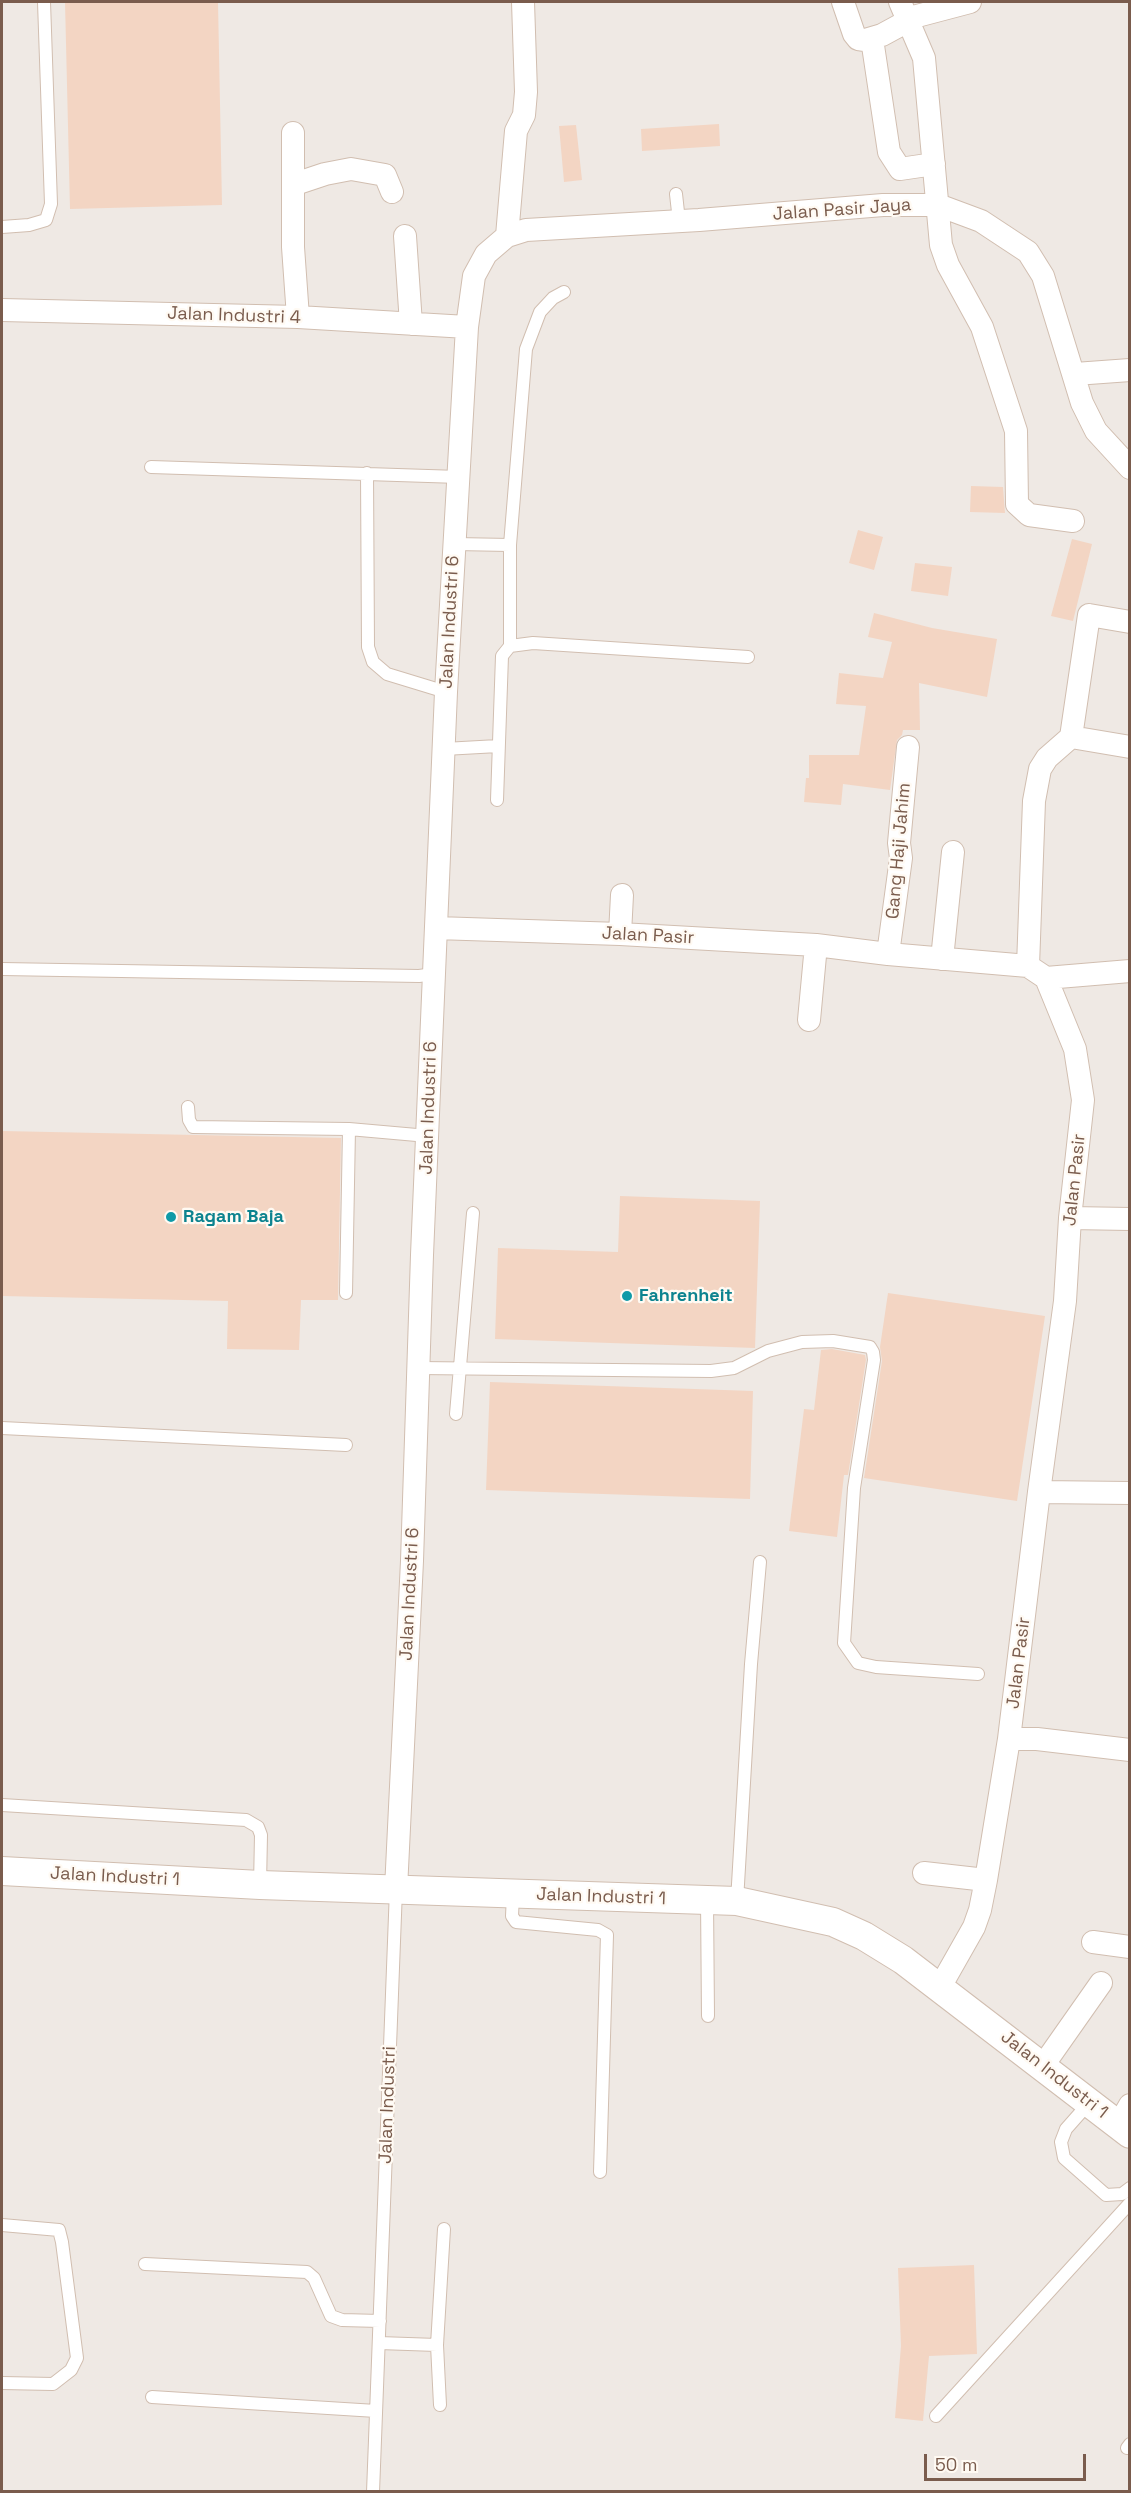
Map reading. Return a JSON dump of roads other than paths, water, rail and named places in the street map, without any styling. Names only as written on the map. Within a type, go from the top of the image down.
[{"type":"street","points":[[507,237],[516,131],[524,115],[526,92],[523,2]]},
{"type":"street","points":[[843,2],[858,39],[872,39],[905,11],[970,2]]},
{"type":"street","points":[[905,11],[924,58],[941,245],[948,265],[982,327],[1016,431],[1017,504],[1029,515],[1073,521]]},
{"type":"street","points":[[872,39],[890,152],[900,170],[934,164]]},
{"type":"street","points":[[293,133],[295,184],[293,247],[298,317]]},
{"type":"street","points":[[295,184],[325,174],[351,169],[385,175],[392,192]]},
{"type":"street","name":"Jalan Pasir Jaya","points":[[467,327],[474,276],[486,254],[507,237],[526,230],[883,205],[938,205],[981,221],[1028,252],[1043,276],[1075,374],[1082,404],[1096,431],[1130,468]]},
{"type":"street","points":[[405,236],[411,324]]},
{"type":"street","name":"Jalan Industri 4","points":[[2,310],[298,317],[467,327]]},
{"type":"street","name":"Jalan Industri 6","points":[[396,1889],[412,1561],[446,692],[467,327]]},
{"type":"street","points":[[1075,374],[1130,370]]},
{"type":"street","points":[[1130,622],[1089,615],[1071,737],[1047,758],[1040,769],[1034,801],[1031,859],[1037,972],[1130,971]]},
{"type":"street","points":[[1071,737],[1130,747]]},
{"type":"street","name":"Gang Haji Jahim","points":[[888,954],[901,858],[899,843],[908,747]]},
{"type":"street","points":[[942,958],[953,852]]},
{"type":"street","points":[[620,934],[622,895]]},
{"type":"street","name":"Jalan Pasir","points":[[436,928],[620,934],[816,945],[942,958],[1037,972],[1075,1049],[1083,1100],[1070,1218],[1065,1301],[1009,1739],[980,1910],[974,1927],[940,1987]]},
{"type":"street","points":[[809,1020],[816,945]]},
{"type":"street","points":[[1070,1218],[1130,1219]]},
{"type":"street","points":[[1039,1492],[1130,1493]]},
{"type":"street","points":[[1009,1739],[1037,1739],[1130,1750]]},
{"type":"street","name":"Jalan Industri 1","points":[[2,1871],[260,1885],[737,1901],[833,1922],[864,1936],[903,1960],[1089,2103],[1126,2122]]},
{"type":"street","points":[[924,1873],[986,1880]]},
{"type":"street","points":[[1093,1942],[1130,1947]]},
{"type":"street","points":[[1042,2067],[1101,1983]]},
{"type":"lane","points":[[2,227],[28,225],[46,220],[51,204],[44,2]]},
{"type":"lane","points":[[676,194],[680,221]]},
{"type":"lane","points":[[497,800],[502,656],[510,646],[510,544],[526,348],[540,312],[564,292]]},
{"type":"lane","points":[[151,467],[459,477]]},
{"type":"lane","points":[[368,473],[368,647],[373,662],[387,674],[446,692]]},
{"type":"lane","points":[[455,544],[510,544]]},
{"type":"lane","points":[[510,646],[533,643],[748,657]]},
{"type":"lane","points":[[444,749],[498,746]]},
{"type":"lane","points":[[2,969],[419,976],[434,974]]},
{"type":"lane","points":[[188,1107],[189,1120],[193,1127],[349,1129],[428,1136]]},
{"type":"lane","points":[[346,1293],[349,1129]]},
{"type":"lane","points":[[456,1414],[473,1213]]},
{"type":"lane","points":[[418,1368],[711,1371],[734,1368],[768,1351],[802,1342],[833,1341],[870,1347],[874,1360],[854,1488],[844,1643],[858,1662],[876,1667],[978,1674]]},
{"type":"lane","points":[[2,1428],[346,1445]]},
{"type":"lane","points":[[737,1901],[751,1664],[760,1562]]},
{"type":"lane","points":[[2,1805],[246,1820],[258,1827],[261,1835],[260,1885]]},
{"type":"lane","name":"Jalan Industri","points":[[373,2492],[396,1889]]},
{"type":"lane","points":[[513,1895],[512,1916],[516,1922],[598,1930],[607,1935],[600,2172]]},
{"type":"lane","points":[[706,1900],[708,2016]]},
{"type":"lane","points":[[1089,2103],[1066,2129],[1061,2142],[1064,2158],[1106,2195],[1122,2194],[1130,2188]]},
{"type":"lane","points":[[936,2416],[1130,2203]]},
{"type":"lane","points":[[2,2225],[59,2230],[77,2358],[71,2370],[53,2384],[2,2383]]},
{"type":"lane","points":[[440,2405],[437,2345],[444,2229]]},
{"type":"lane","points":[[145,2264],[307,2272],[314,2278],[327,2312],[331,2316],[342,2320],[380,2321]]},
{"type":"lane","points":[[379,2343],[437,2345]]},
{"type":"lane","points":[[152,2397],[376,2411]]},
{"type":"place","name":"Ragam Baja","points":[[171,1217]]},
{"type":"place","name":"Fahrenheit","points":[[627,1296]]}]
